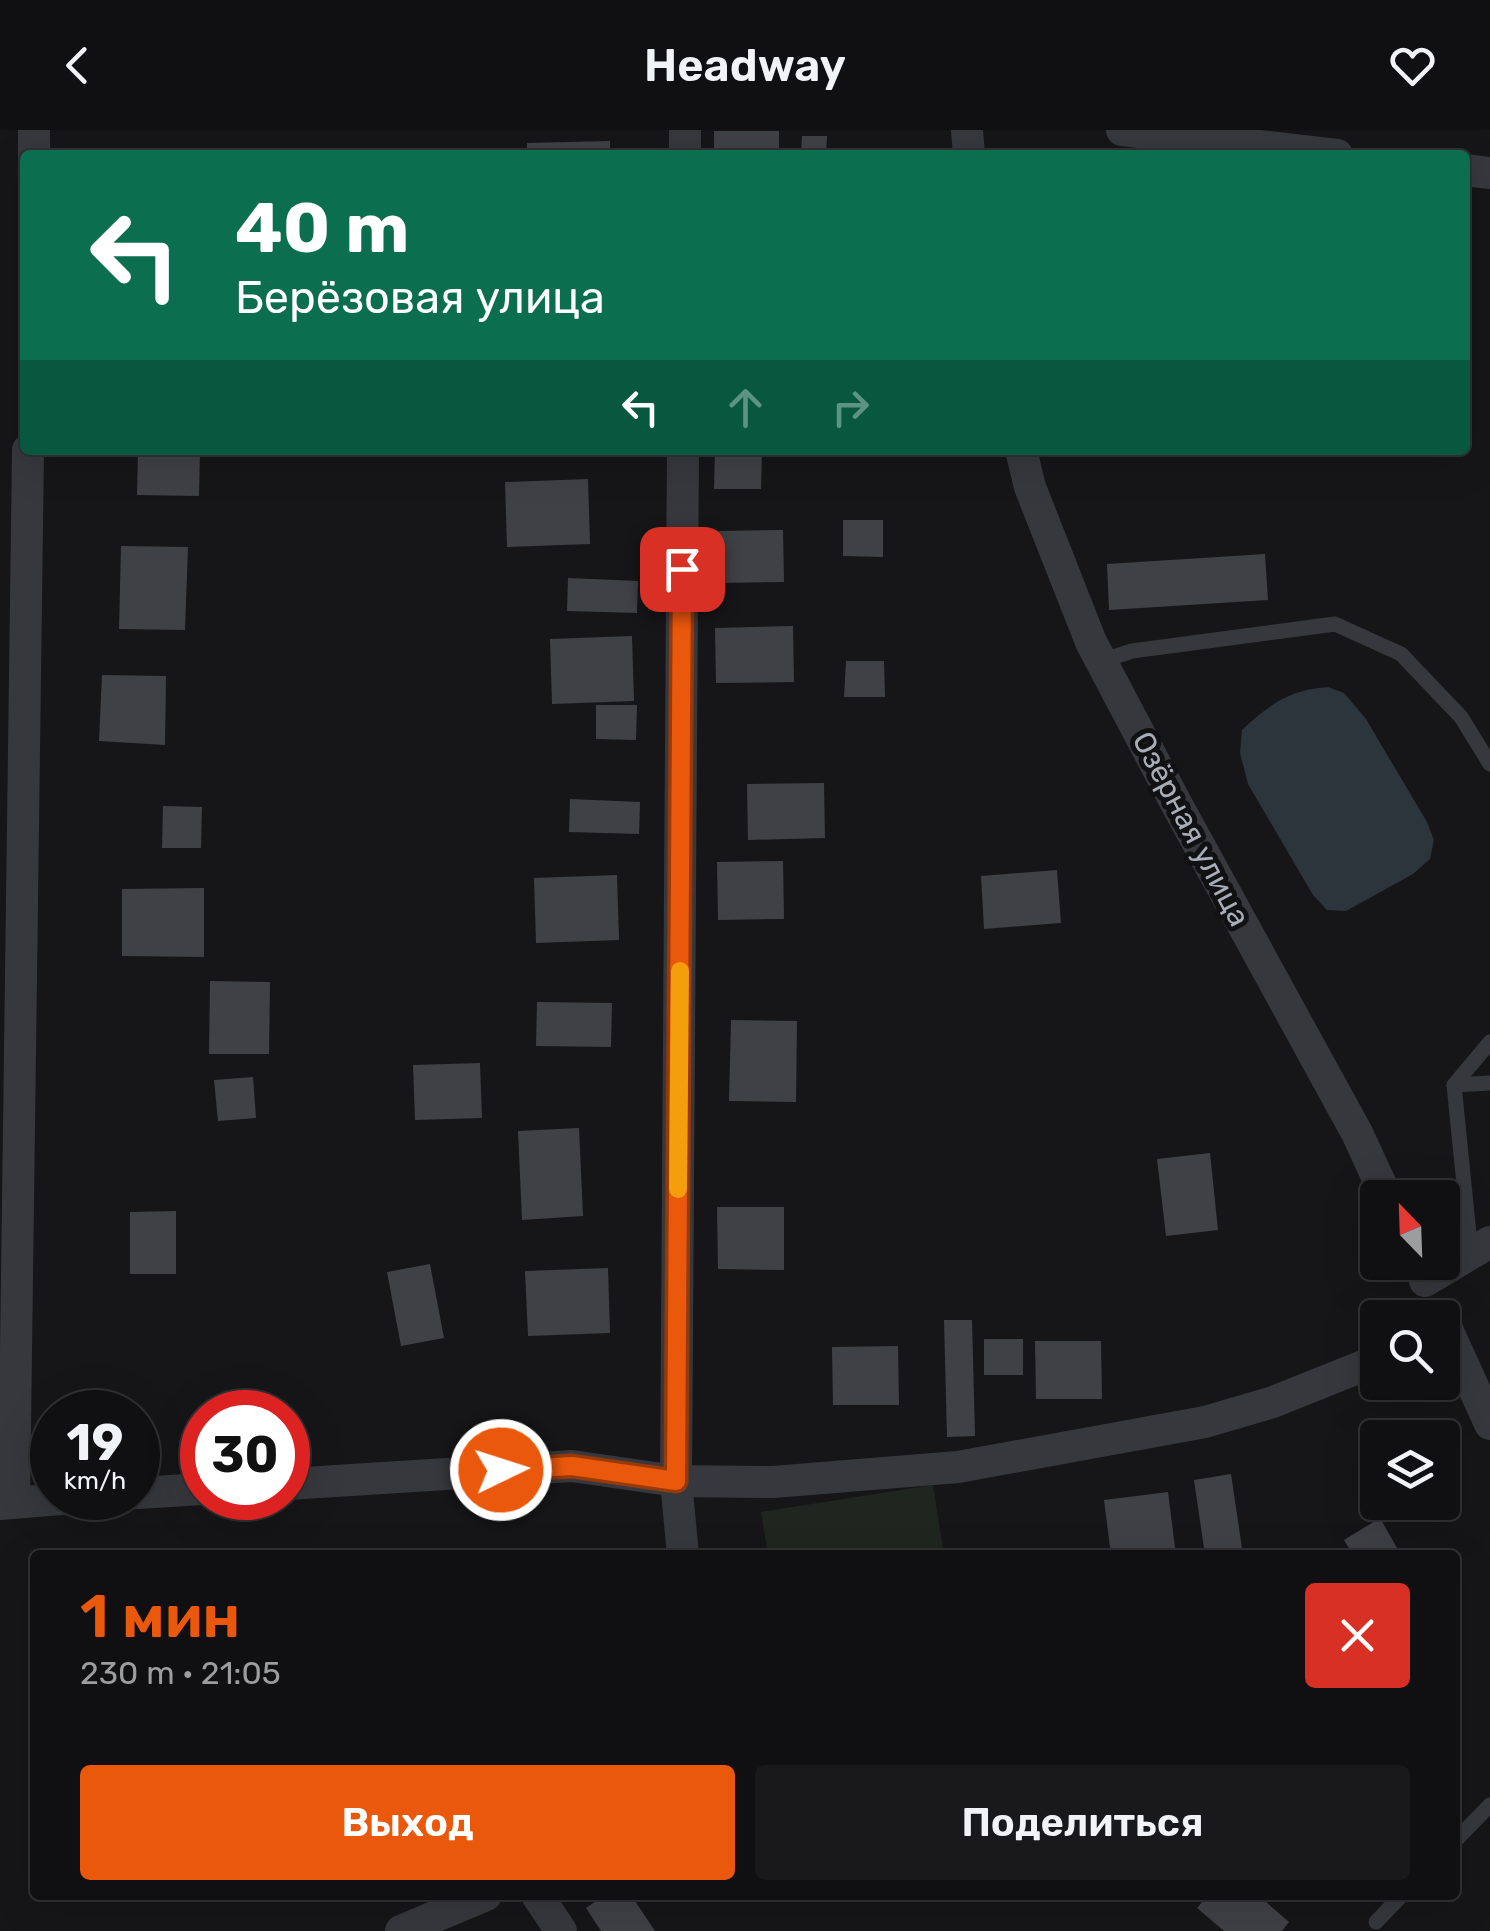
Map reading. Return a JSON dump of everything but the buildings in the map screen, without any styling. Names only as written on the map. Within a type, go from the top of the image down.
[{"type":"street","points":[[1122,130],[1294,150]]},
{"type":"street","points":[[7,1504],[28,455]]},
{"type":"street","points":[[682,1550],[676,1481],[683,455]]},
{"type":"street","name":"Озёрная улица","points":[[1022,455],[1030,486],[1091,642],[1357,1133],[1379,1180]]},
{"type":"street","points":[[1460,1359],[1490,1424]]},
{"type":"street","points":[[310,1483],[572,1466],[676,1481],[773,1482],[958,1468],[1206,1422],[1273,1402],[1360,1367]]},
{"type":"street","points":[[401,1931],[474,1900]]},
{"type":"street","points":[[540,1900],[561,1931]]},
{"type":"lane","points":[[1101,661],[1132,650],[1335,624],[1401,654],[1461,717],[1490,764]]},
{"type":"lane","points":[[1480,1248],[1454,1085],[1490,1042]]},
{"type":"lane","points":[[1454,1085],[1490,1083]]},
{"type":"lane","points":[[1460,1836],[1490,1805]]},
{"type":"lane","points":[[1376,1922],[1397,1900]]},
{"type":"shaded area","points":[[1328,687],[1344,693],[1366,719],[1434,840],[1430,859],[1413,874],[1346,911],[1327,910],[1313,895],[1248,784],[1240,753],[1242,730],[1262,713],[1291,695]]},
{"type":"shaded area","points":[[933,1485],[943,1550],[767,1550],[761,1512]]},
{"type":"slow traffic","points":[[678,1189],[680,971]]},
{"type":"route","points":[[501,1470],[572,1466],[676,1481],[682,569]]}]
